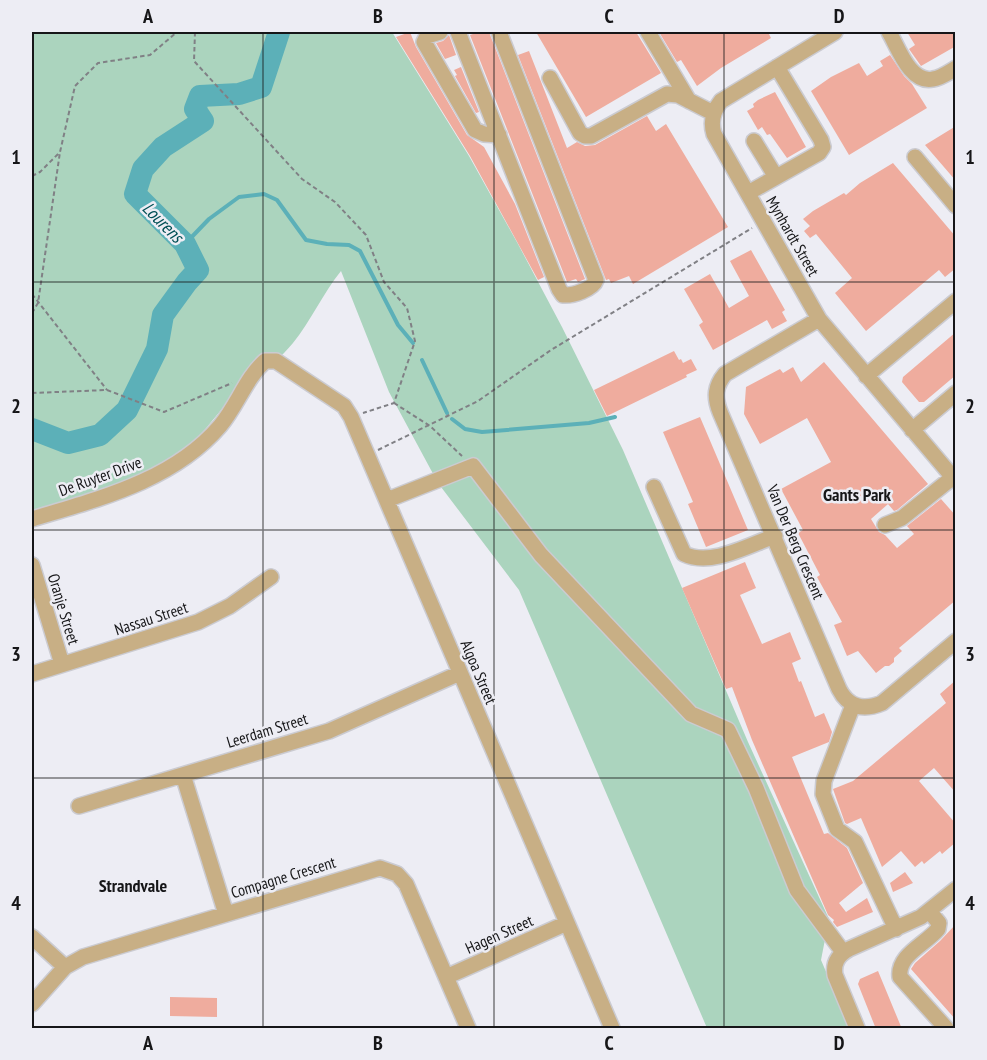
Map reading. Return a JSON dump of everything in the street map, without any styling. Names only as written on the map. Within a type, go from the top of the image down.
[{"type":"street","points":[[440,32],[427,36],[424,42],[476,130],[484,134],[499,135]]},
{"type":"street","points":[[458,32],[561,293],[569,295],[595,284],[596,280],[499,32]]},
{"type":"street","points":[[648,32],[689,101]]},
{"type":"street","points":[[550,78],[580,133],[591,136],[663,96],[675,94],[713,113],[721,101],[835,32]]},
{"type":"street","points":[[889,32],[912,71],[918,76],[936,79],[956,68]]},
{"type":"street","points":[[748,194],[819,153],[823,143],[777,67]]},
{"type":"street","name":"Mynhardt Street","points":[[713,113],[714,134],[819,319],[954,479]]},
{"type":"street","points":[[754,141],[776,177]]},
{"type":"street","points":[[915,157],[956,207]]},
{"type":"street","points":[[866,376],[956,301]]},
{"type":"street","name":"Van Der Berg Crescent","points":[[819,319],[729,370],[716,388],[716,400],[839,689],[845,699],[853,705]]},
{"type":"street","name":"De Ruyter Drive","points":[[32,519],[129,488],[147,480],[179,460],[220,425],[261,364],[270,360],[276,362]]},
{"type":"street","name":"Algoa Street","points":[[276,362],[340,403],[351,417],[612,1029]]},
{"type":"street","points":[[912,430],[956,393]]},
{"type":"street","points":[[387,500],[473,466],[541,555],[691,714],[728,730],[756,788],[797,890],[839,956],[835,975],[857,1029]]},
{"type":"street","points":[[885,525],[902,518],[954,479]]},
{"type":"street","points":[[654,487],[684,554],[694,559],[716,557],[775,536]]},
{"type":"street","name":"Oranje Street","points":[[32,565],[62,664]]},
{"type":"street","name":"Nassau Street","points":[[32,674],[198,622],[230,606],[271,577]]},
{"type":"street","points":[[896,929],[855,842],[837,829],[823,794],[824,781],[853,705],[869,707],[882,703],[956,641]]},
{"type":"street","name":"Leerdam Street","points":[[79,806],[329,730],[460,673]]},
{"type":"street","points":[[183,774],[226,914]]},
{"type":"street","name":"Compagne Crescent","points":[[32,1004],[64,967],[83,957],[368,870],[386,868],[398,873],[406,884],[468,1029]]},
{"type":"street","points":[[839,956],[929,911],[956,889]]},
{"type":"street","points":[[929,911],[939,923],[938,929],[904,959],[899,972],[903,982],[946,1029]]},
{"type":"street","name":"Hagen Street","points":[[446,977],[567,923]]},
{"type":"street","points":[[32,937],[64,967]]},
{"type":"path","points":[[32,314],[38,303],[60,152],[75,86],[98,63],[150,55],[177,32]]},
{"type":"path","points":[[195,32],[194,61],[302,179],[335,202],[366,235],[384,282],[407,308],[415,341],[394,403]]},
{"type":"path","points":[[32,176],[40,172],[60,152]]},
{"type":"path","points":[[367,455],[478,401],[551,350],[764,221]]},
{"type":"path","points":[[32,294],[106,390]]},
{"type":"path","points":[[32,393],[106,390],[164,412],[236,382]]},
{"type":"path","points":[[351,417],[394,403]]},
{"type":"path","points":[[394,403],[430,426],[473,466]]},
{"type":"green space","points":[[32,32],[392,32],[469,156],[518,244],[623,450],[748,742],[829,919],[821,960],[850,1028],[707,1028],[519,590],[438,483],[389,392],[341,271],[286,351],[231,399],[198,437],[180,451],[140,474],[32,512]]},
{"type":"building","points":[[410,32],[416,47],[467,135],[484,147],[515,204],[544,277],[538,280],[470,156],[396,37]]},
{"type":"building","points":[[489,32],[585,279],[578,282],[576,279],[567,282],[470,35]]},
{"type":"building","points":[[536,32],[636,32],[661,73],[586,117]]},
{"type":"building","points":[[659,32],[768,32],[771,38],[721,68],[697,86],[681,60],[677,62]]},
{"type":"building","points":[[907,32],[956,32],[956,46],[921,66],[909,49],[915,45]]},
{"type":"building","points":[[449,35],[456,55],[445,59],[436,43],[443,41]]},
{"type":"building","points":[[529,51],[567,148],[577,142],[585,146],[595,145],[647,116],[656,131],[666,124],[728,227],[633,284],[629,276],[611,283],[609,279],[606,280],[518,55]]},
{"type":"building","points":[[890,55],[927,108],[849,155],[811,91],[831,77],[859,63],[867,76],[883,66],[880,61]]},
{"type":"building","points":[[461,67],[479,112],[476,113],[455,76],[457,75],[454,70]]},
{"type":"building","points":[[775,92],[806,147],[787,158],[770,134],[767,135],[762,127],[758,130],[747,111],[754,107],[753,104],[758,100]]},
{"type":"building","points":[[956,126],[956,181],[925,145]]},
{"type":"building","points":[[893,163],[956,237],[956,268],[945,277],[939,270],[866,331],[835,293],[852,278],[816,234],[810,238],[804,231],[810,226],[803,219],[844,193],[846,195],[860,183]]},
{"type":"building","points":[[751,250],[785,310],[782,312],[787,321],[772,329],[767,320],[713,350],[699,325],[703,322],[684,289],[710,274],[729,308],[749,296],[730,261]]},
{"type":"building","points":[[956,332],[956,375],[924,402],[919,402],[902,382],[903,377]]},
{"type":"building","points":[[674,351],[683,363],[691,359],[697,370],[607,416],[594,390]]},
{"type":"building","points":[[824,362],[928,484],[897,510],[894,511],[888,504],[871,519],[879,532],[897,548],[914,534],[907,526],[941,499],[956,516],[956,600],[899,648],[902,651],[894,658],[894,662],[876,673],[858,651],[847,656],[834,625],[842,622],[817,577],[820,575],[798,533],[803,530],[781,489],[831,462],[807,418],[760,444],[744,414],[746,387],[780,369],[783,373],[793,367],[801,382]]},
{"type":"building","points":[[700,417],[748,530],[706,547],[688,504],[693,502],[663,432]]},
{"type":"building","points":[[745,562],[756,588],[740,595],[762,644],[790,632],[801,659],[792,663],[799,682],[801,681],[815,717],[824,713],[832,732],[829,742],[792,757],[824,834],[828,833],[847,848],[863,883],[839,903],[846,912],[867,898],[873,912],[837,927],[828,915],[752,740],[732,687],[726,689],[682,588]]},
{"type":"building","points":[[956,680],[956,793],[934,768],[919,781],[956,824],[956,842],[942,854],[940,851],[924,864],[922,861],[915,867],[901,851],[882,867],[861,818],[845,823],[833,789],[853,781],[946,703],[940,694]]},
{"type":"building","points":[[905,872],[913,883],[893,892],[890,883]]},
{"type":"building","points":[[956,924],[956,1020],[911,969]]},
{"type":"building","points":[[878,971],[902,1029],[876,1029],[858,984],[860,979]]},
{"type":"building","points":[[170,997],[217,998],[217,1017],[170,1016]]},
{"type":"waterway","name":"Lourens","points":[[32,429],[68,443],[100,435],[127,410],[157,349],[163,315],[198,270],[185,244],[135,194],[143,169],[163,147],[203,121],[195,109],[200,96],[239,94],[261,87],[279,32]]},
{"type":"waterway","points":[[185,244],[209,219],[239,197],[264,194],[277,200],[306,240],[349,245],[360,251],[398,325],[413,343]]},
{"type":"waterway","points":[[422,360],[447,413]]},
{"type":"waterway","points":[[452,419],[465,429],[482,432],[589,423],[615,417]]},
{"type":"district","name":"Gants Park","points":[[857,494]]},
{"type":"district","name":"Strandvale","points":[[133,885]]}]
